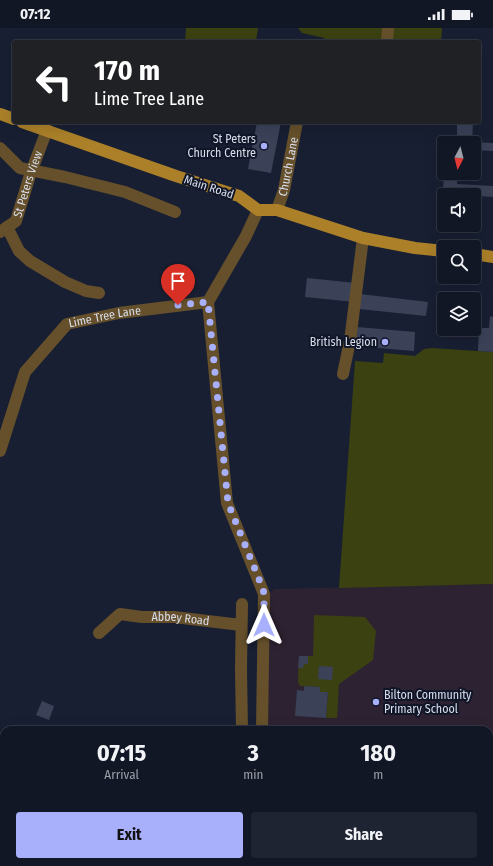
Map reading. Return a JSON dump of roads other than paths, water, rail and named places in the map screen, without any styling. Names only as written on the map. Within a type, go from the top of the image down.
[{"type":"main road","points":[[0,114],[12,118]]},
{"type":"main road","name":"Main Road","points":[[28,124],[176,176],[239,196],[258,210]]},
{"type":"main road","points":[[258,210],[276,210],[363,238],[415,248],[437,250]]},
{"type":"main road","points":[[481,255],[493,256]]},
{"type":"street","points":[[387,40],[388,28]]},
{"type":"street","name":"Church Lane","points":[[276,210],[284,190],[298,124]]},
{"type":"street","name":"St Peters View","points":[[3,230],[16,220],[31,171],[47,130]]},
{"type":"street","points":[[0,148],[20,168],[65,177],[125,192],[174,212]]},
{"type":"street","points":[[258,210],[246,236],[208,302],[228,503],[264,594],[262,726]]},
{"type":"street","points":[[3,230],[19,251],[30,261],[65,282],[86,291],[99,293]]},
{"type":"street","points":[[343,374],[350,341],[363,238]]},
{"type":"street","name":"Lime Tree Lane","points":[[0,451],[25,372],[67,324],[119,313],[208,302]]},
{"type":"street","points":[[242,604],[242,726]]},
{"type":"street","name":"Abbey Road","points":[[99,633],[118,609],[142,617],[174,617],[241,625]]},
{"type":"place","name":"St Peters Church Centre","points":[[264,146]]},
{"type":"place","name":"British Legion","points":[[385,342]]},
{"type":"place","name":"Bilton Community Primary School","points":[[376,702]]}]
